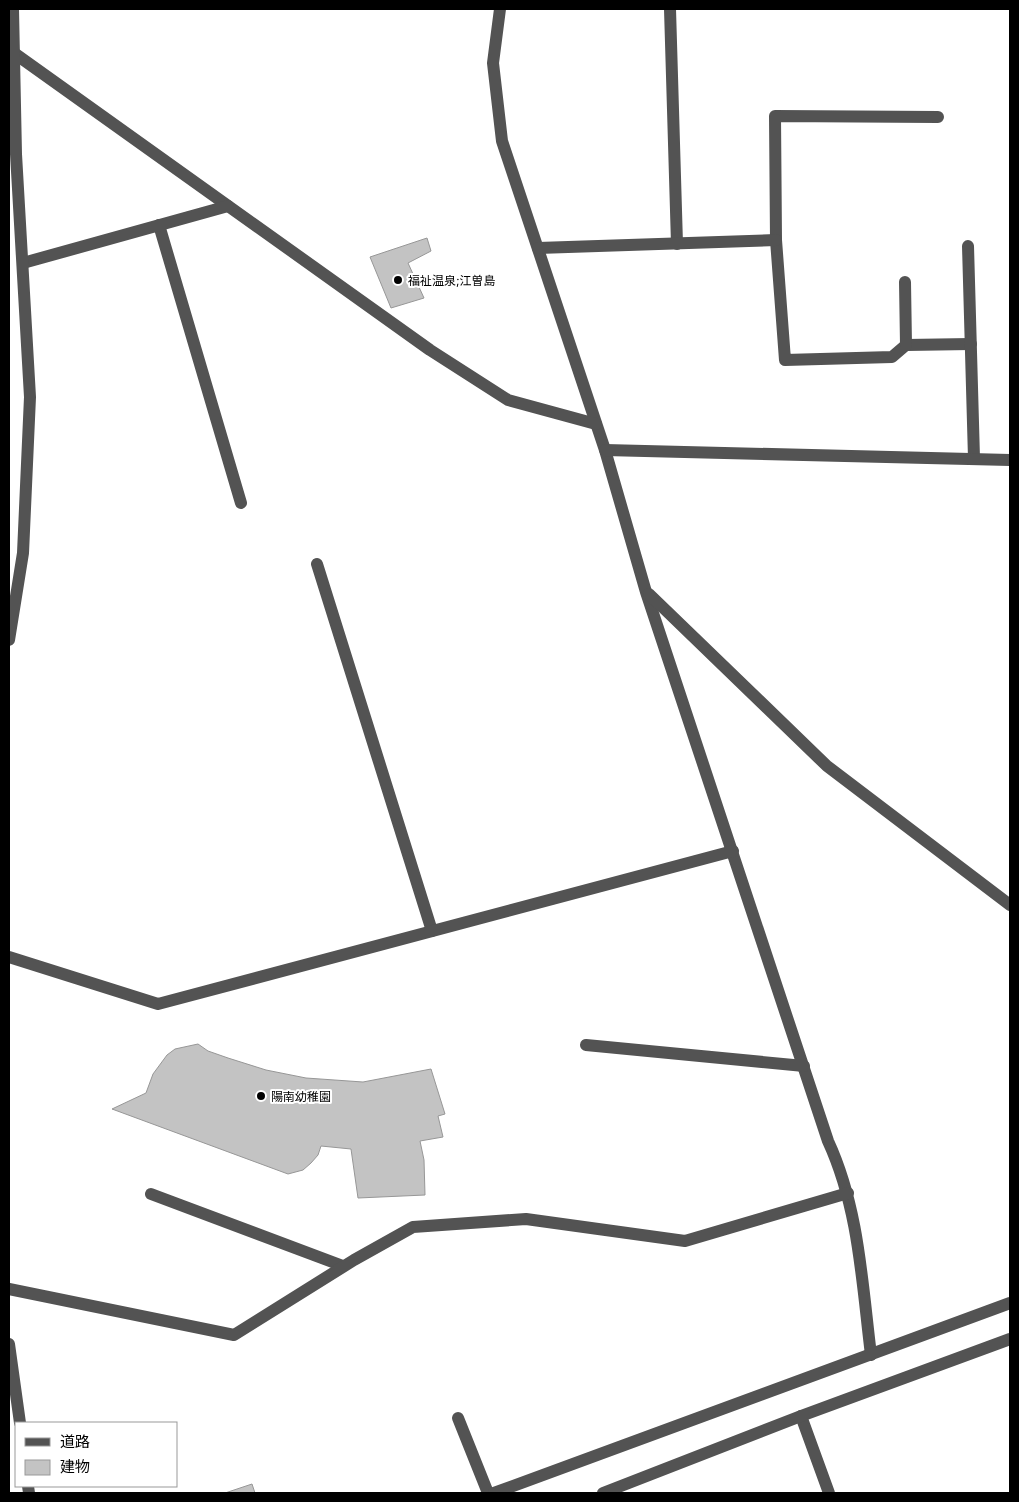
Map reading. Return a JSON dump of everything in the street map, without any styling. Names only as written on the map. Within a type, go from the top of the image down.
[{"type":"street","points":[[9,640],[23,553],[30,398],[16,154],[12,53],[13,9]]},
{"type":"street","points":[[500,9],[493,63],[502,141],[605,450],[646,592],[828,1141],[841,1170],[848,1193],[871,1355]]},
{"type":"street","points":[[670,9],[678,244]]},
{"type":"street","points":[[12,53],[430,350],[508,400],[596,424]]},
{"type":"street","points":[[938,117],[775,116],[776,240],[785,360],[892,357],[906,345],[971,344]]},
{"type":"street","points":[[22,262],[228,206]]},
{"type":"street","points":[[159,225],[241,503]]},
{"type":"street","points":[[538,248],[776,240]]},
{"type":"street","points":[[968,246],[974,458]]},
{"type":"street","points":[[905,282],[906,345]]},
{"type":"street","points":[[605,450],[1010,460]]},
{"type":"street","points":[[317,564],[432,931]]},
{"type":"street","points":[[646,592],[827,766],[1010,905]]},
{"type":"street","points":[[9,958],[158,1004],[733,851]]},
{"type":"street","points":[[586,1045],[804,1066]]},
{"type":"street","points":[[9,1289],[234,1335],[343,1266],[413,1227],[526,1219],[685,1241],[848,1193]]},
{"type":"street","points":[[151,1194],[343,1266]]},
{"type":"street","points":[[494,1493],[1010,1303]]},
{"type":"street","points":[[603,1493],[801,1416],[1010,1339]]},
{"type":"street","points":[[9,1344],[20,1422]]},
{"type":"street","points":[[801,1416],[829,1493]]},
{"type":"street","points":[[458,1418],[488,1493]]},
{"type":"building","name":"福祉温泉;江曽島","points":[[427,238],[431,251],[408,263],[424,298],[391,308],[370,257]]},
{"type":"building","name":"陽南幼稚園","points":[[198,1044],[208,1051],[266,1070],[306,1078],[363,1082],[431,1069],[445,1114],[438,1116],[443,1137],[420,1141],[424,1160],[425,1195],[358,1198],[351,1149],[321,1146],[318,1155],[303,1170],[288,1174],[112,1109],[146,1093],[153,1074],[167,1055],[175,1049]]},
{"type":"building","points":[[252,1484],[255,1493],[225,1493]]},
{"type":"place","name":"福祉温泉;江曽島","points":[[398,280]]},
{"type":"place","name":"陽南幼稚園","points":[[261,1096]]}]
